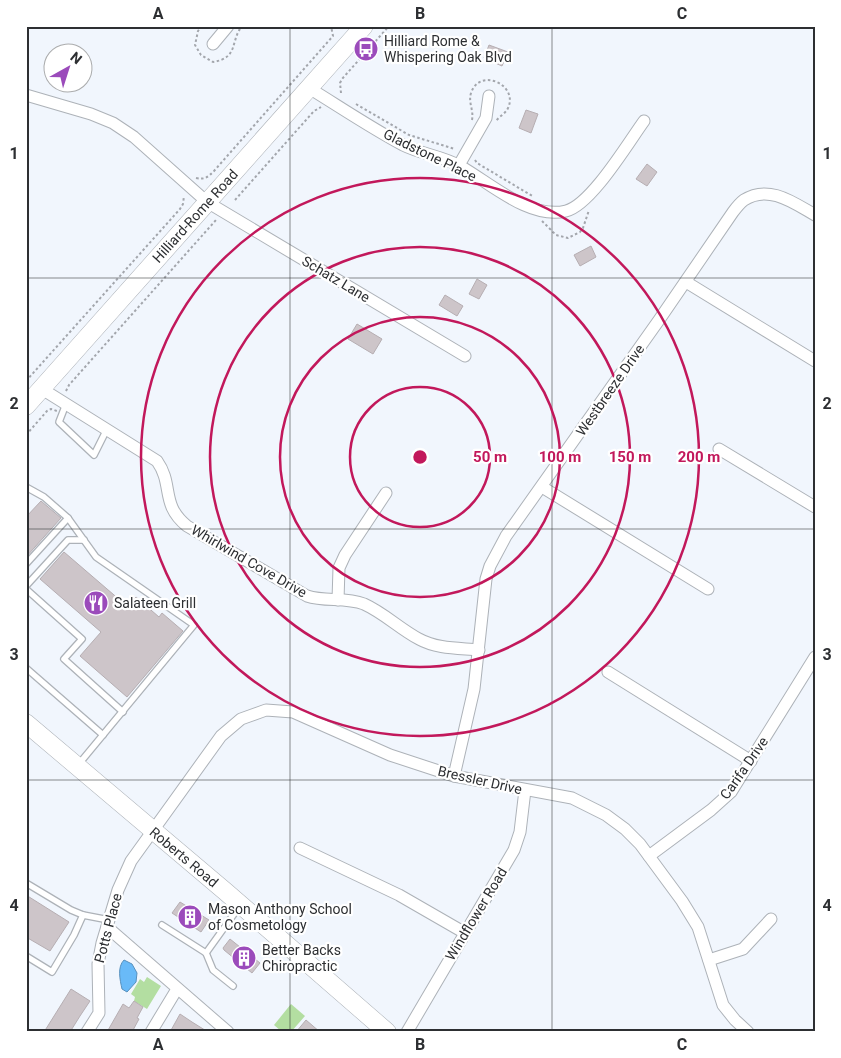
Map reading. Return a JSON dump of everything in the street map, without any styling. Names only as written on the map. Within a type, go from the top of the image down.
[{"type":"main road","name":"Hilliard-Rome Road","points":[[26,406],[34,385],[207,202],[309,88],[357,29]]},
{"type":"main road","name":"Roberts Road","points":[[26,723],[386,1032]]},
{"type":"street","points":[[213,44],[228,26]]},
{"type":"street","name":"Gladstone Place","points":[[309,88],[405,146],[434,154],[459,165],[525,206],[540,212],[566,211],[578,206],[595,190],[644,121]]},
{"type":"street","name":"Schatz Lane","points":[[26,95],[91,114],[113,123],[134,137],[207,202],[465,356]]},
{"type":"street","points":[[459,165],[486,118],[489,96]]},
{"type":"street","name":"Westbreeze Drive","points":[[454,776],[474,689],[484,590],[490,566],[506,536],[686,282],[733,212],[744,200],[758,194],[774,194],[790,200],[815,215]]},
{"type":"street","points":[[686,282],[815,360]]},
{"type":"street","name":"Whirlwind Cove Drive","points":[[34,385],[66,399],[107,429],[157,461],[163,469],[166,478],[166,488],[172,509],[188,526],[307,596],[318,599],[351,600],[373,609],[418,639],[431,645],[479,650]]},
{"type":"street","points":[[719,449],[815,506]]},
{"type":"street","points":[[542,487],[708,589]]},
{"type":"street","points":[[338,600],[339,568],[344,555],[386,493]]},
{"type":"street","name":"Carifa Drive","points":[[649,856],[721,802],[740,780],[815,657]]},
{"type":"street","points":[[608,672],[751,761]]},
{"type":"street","name":"Bressler Drive","points":[[153,831],[221,736],[241,719],[266,710],[293,712],[390,755],[454,776],[572,798],[589,806],[625,829],[649,856],[682,901],[698,927],[723,1005],[748,1032]]},
{"type":"street","name":"Windflower Road","points":[[407,1032],[514,850],[520,832],[525,790]]},
{"type":"street","name":"Potts Place","points":[[87,1032],[99,1013],[98,964],[124,874],[153,831]]},
{"type":"street","points":[[300,848],[399,895],[465,933]]},
{"type":"street","points":[[709,960],[743,949],[771,919]]},
{"type":"street","points":[[108,924],[177,989],[228,1032]]},
{"type":"street","points":[[151,1032],[177,989]]},
{"type":"lane","points":[[66,399],[59,422],[94,455],[107,429]]},
{"type":"lane","points":[[26,487],[44,497],[68,518],[96,557],[194,625],[76,767]]},
{"type":"lane","points":[[26,564],[68,518]]},
{"type":"lane","points":[[84,540],[68,540],[26,588],[82,639],[64,659],[123,712]]},
{"type":"lane","points":[[26,668],[103,736]]},
{"type":"lane","points":[[26,883],[70,910],[108,924]]},
{"type":"lane","points":[[206,953],[240,905]]},
{"type":"lane","points":[[26,956],[52,972],[74,935],[83,915]]},
{"type":"lane","points":[[162,924],[206,953],[213,970],[233,986]]},
{"type":"path","points":[[195,177],[207,178],[219,166],[330,41],[333,36],[331,26]]},
{"type":"path","points":[[344,97],[339,94],[342,79],[389,26]]},
{"type":"path","points":[[470,127],[473,114],[469,100],[471,93],[474,86],[480,81],[486,80],[500,83],[509,94],[510,101],[507,109],[492,126]]},
{"type":"path","points":[[352,102],[409,135],[457,149]]},
{"type":"path","points":[[476,154],[474,159],[477,163],[542,200]]},
{"type":"path","points":[[34,385],[180,209],[184,200],[182,193]]},
{"type":"path","points":[[66,399],[66,391],[69,385],[217,219]]},
{"type":"green space","points":[[147,977],[161,986],[147,1009],[134,1001],[135,997],[131,994],[140,979],[144,982]]},
{"type":"green space","points":[[291,1004],[305,1016],[291,1032],[282,1032],[274,1025]]},
{"type":"water","points":[[124,960],[132,964],[137,973],[136,982],[127,992],[122,989],[120,978],[120,966]]},
{"type":"building","points":[[489,45],[508,52],[502,66],[484,58]]},
{"type":"building","points":[[526,110],[538,114],[531,133],[519,128]]},
{"type":"building","points":[[647,164],[657,172],[647,186],[636,179]]},
{"type":"building","points":[[591,246],[596,257],[580,266],[574,255]]},
{"type":"building","points":[[477,279],[487,285],[479,299],[469,294]]},
{"type":"building","points":[[445,295],[463,306],[457,316],[439,305]]},
{"type":"building","points":[[357,324],[382,339],[373,354],[348,339]]},
{"type":"building","points":[[41,501],[61,518],[26,557],[26,517]]},
{"type":"building","points":[[64,552],[128,607],[136,597],[159,617],[162,613],[183,631],[127,697],[80,656],[101,632],[40,579]]},
{"type":"building","points":[[26,895],[69,922],[50,951],[26,937]]},
{"type":"building","name":"Mason Anthony School of Cosmetology","points":[[180,902],[209,920],[201,932],[172,913]]},
{"type":"building","name":"Better Backs Chiropractic","points":[[230,939],[260,963],[252,973],[224,950],[223,948]]},
{"type":"building","points":[[71,989],[90,1001],[70,1032],[44,1032]]},
{"type":"building","points":[[134,1001],[143,1007],[132,1032],[107,1032],[123,1004],[129,1008]]},
{"type":"building","points":[[180,1014],[192,1022],[208,1032],[170,1032]]},
{"type":"building","points":[[306,1020],[320,1032],[296,1032]]},
{"type":"place","name":"Hilliard Rome & Whispering Oak Blvd","points":[[366,49]]},
{"type":"place","name":"Salateen Grill","points":[[96,603]]},
{"type":"place","name":"Mason Anthony School of Cosmetology","points":[[190,917]]},
{"type":"place","name":"Better Backs Chiropractic","points":[[244,958]]}]
